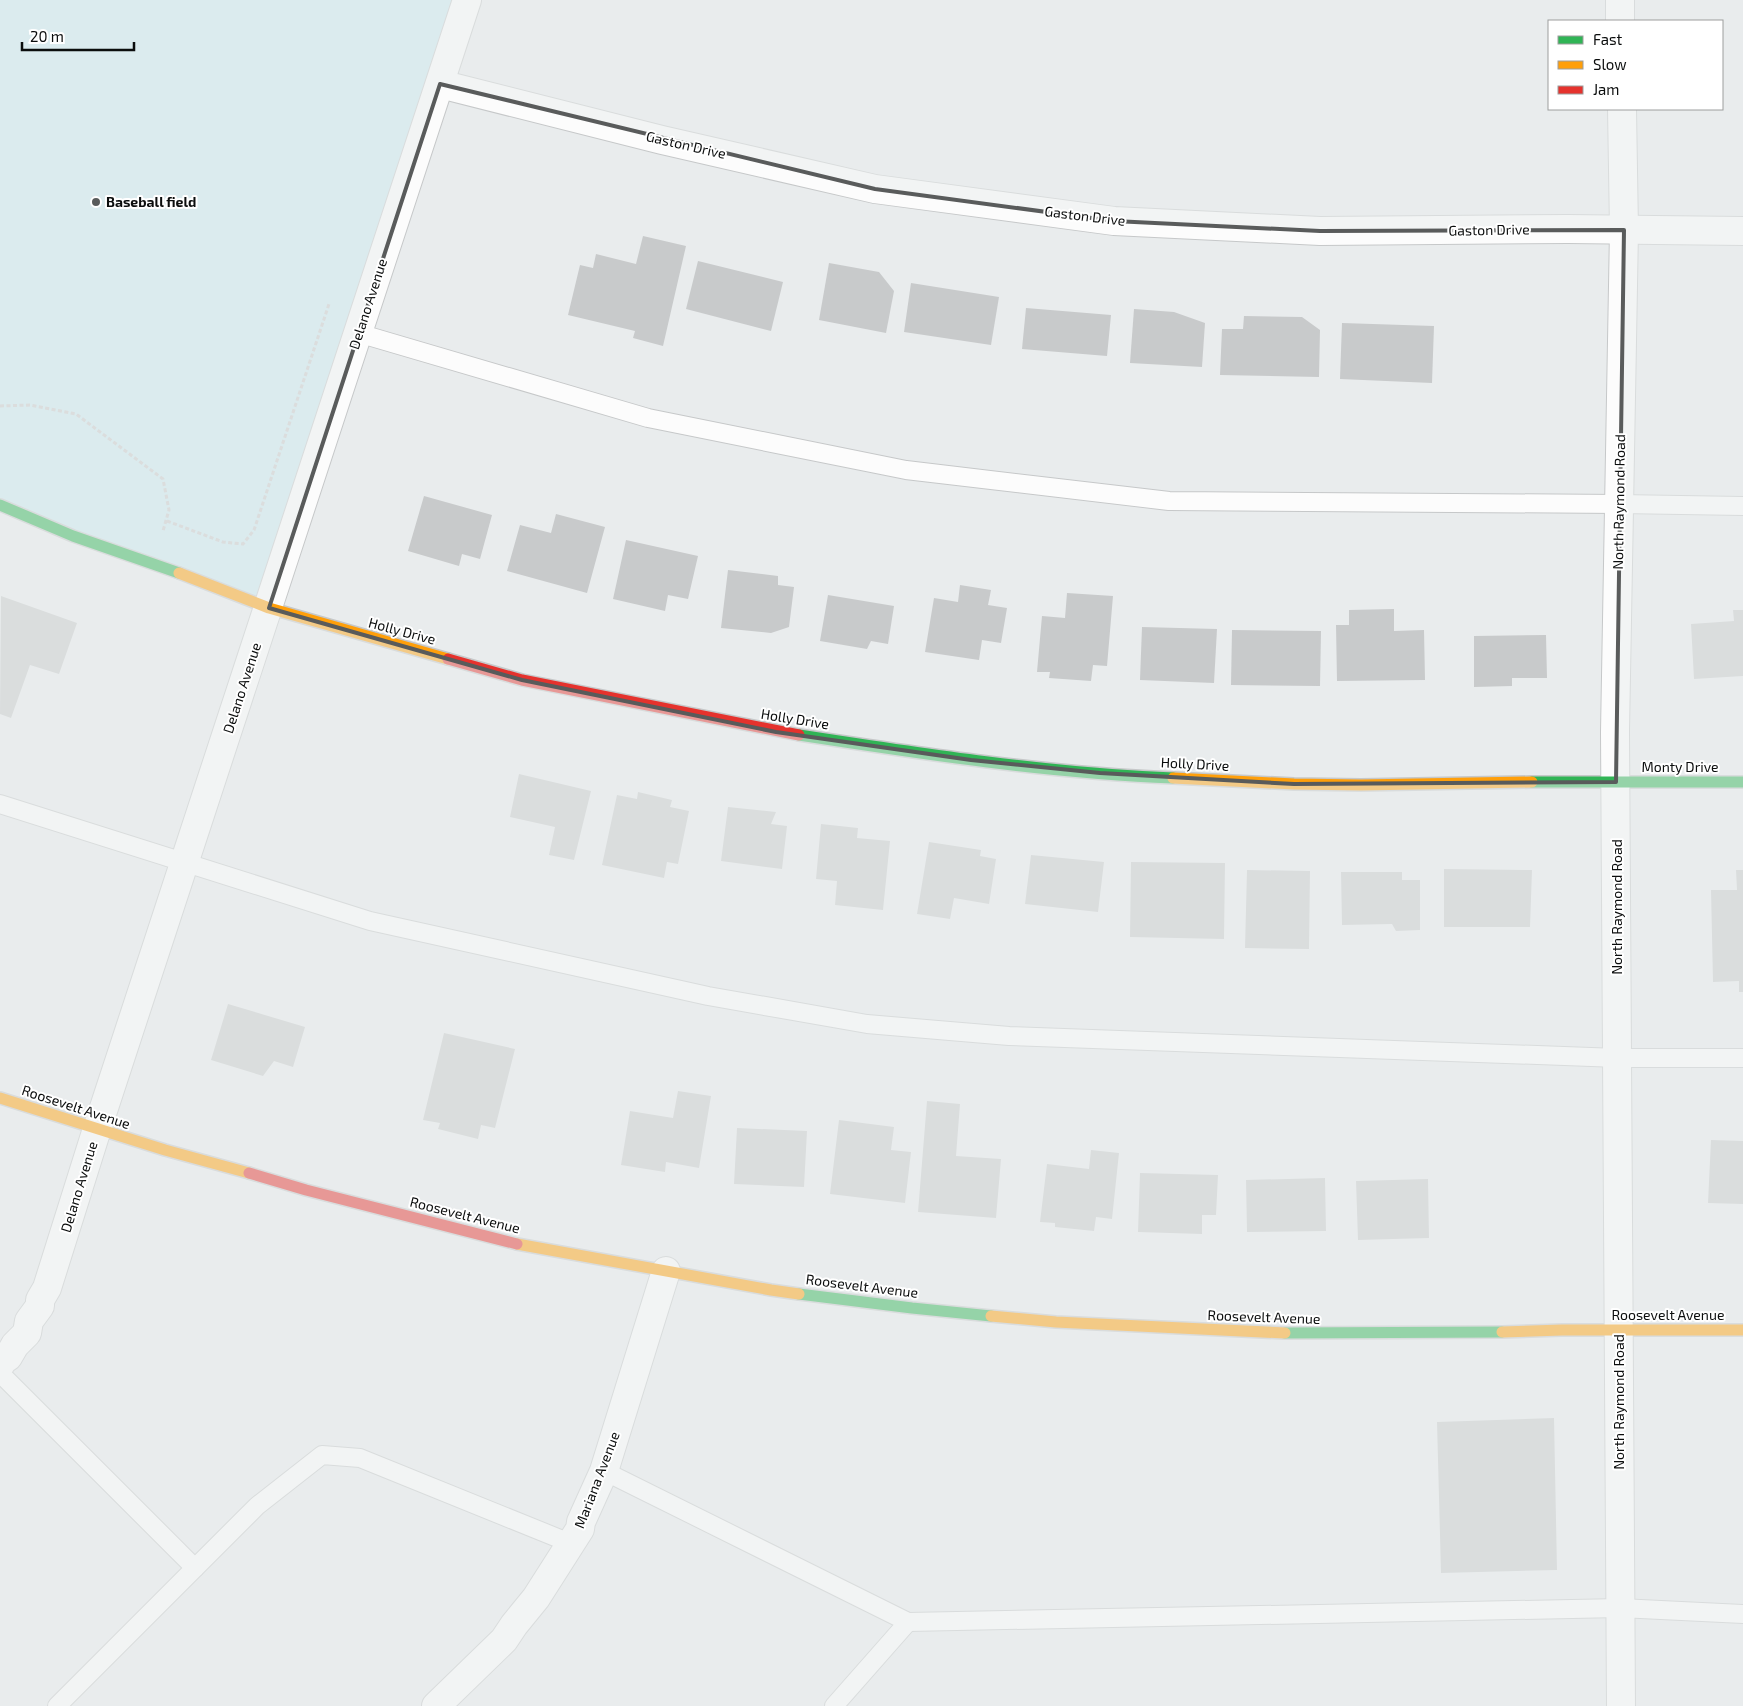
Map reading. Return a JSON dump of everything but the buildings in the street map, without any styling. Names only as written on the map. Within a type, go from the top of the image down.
[{"type":"street","name":"Delano Avenue","points":[[0,1365],[27,1333],[29,1321],[40,1306],[40,1300],[47,1288],[97,1129],[467,0]]},
{"type":"street","points":[[1620,0],[1620,20]]},
{"type":"street","name":"Gaston Drive","points":[[440,84],[662,140],[875,189],[1114,221],[1320,231],[1743,230]]},
{"type":"street","name":"North Raymond Road","points":[[1621,1706],[1616,732],[1624,230],[1622,110]]},
{"type":"street","name":"Holly Drive","points":[[0,505],[73,536],[214,585],[269,608],[332,627],[522,680],[776,732],[970,760],[1118,774],[1294,784],[1426,785],[1555,781],[1616,782]]},
{"type":"street","name":"Monty Drive","points":[[1616,782],[1743,782]]},
{"type":"street","name":"Roosevelt Avenue","points":[[0,1098],[165,1150],[443,1226],[514,1243],[771,1290],[912,1308],[1111,1325],[1273,1333],[1743,1330]]},
{"type":"street","name":"Mariana Avenue","points":[[436,1706],[504,1640],[536,1598],[580,1528],[604,1471],[666,1271]]},
{"type":"lane","points":[[358,333],[648,418],[906,470],[1169,501],[1743,506]]},
{"type":"lane","points":[[0,804],[370,921],[708,996],[867,1024],[1010,1036],[1618,1058],[1743,1058]]},
{"type":"lane","points":[[0,1373],[196,1568]]},
{"type":"lane","points":[[57,1706],[258,1506],[322,1455],[360,1458],[570,1543]]},
{"type":"lane","points":[[604,1471],[908,1622],[1620,1608],[1743,1614]]},
{"type":"lane","points":[[834,1706],[908,1622]]},
{"type":"path","points":[[167,521],[223,542],[243,544],[254,530],[330,303]]},
{"type":"path","points":[[0,406],[30,404],[76,414],[163,479],[169,510],[167,521],[150,563]]},
{"type":"highlighted area","points":[[440,84],[875,189],[1114,221],[1320,231],[1624,230],[1616,782],[1294,784],[1100,773],[971,760],[776,732],[522,680],[269,608]]},
{"type":"shaded area","points":[[0,0],[461,0],[269,608],[0,505]]},
{"type":"traffic: fast","points":[[0,505],[73,536],[179,573]]},
{"type":"traffic: fast","points":[[799,735],[939,756],[1032,767],[1173,778]]},
{"type":"traffic: fast","points":[[1532,782],[1743,782]]},
{"type":"traffic: fast","points":[[799,1294],[991,1316]]},
{"type":"traffic: fast","points":[[1285,1333],[1502,1332]]},
{"type":"traffic: slow","points":[[179,573],[269,608],[448,659]]},
{"type":"traffic: slow","points":[[1173,778],[1361,785],[1532,782]]},
{"type":"traffic: slow","points":[[0,1098],[165,1150],[249,1173]]},
{"type":"traffic: slow","points":[[517,1244],[799,1294]]},
{"type":"traffic: slow","points":[[991,1316],[1056,1322],[1285,1333]]},
{"type":"traffic: slow","points":[[1502,1332],[1562,1330],[1743,1330]]},
{"type":"traffic: jam","points":[[448,659],[522,680],[799,735]]},
{"type":"traffic: jam","points":[[249,1173],[306,1190],[517,1244]]},
{"type":"place","name":"Baseball field","points":[[96,202]]}]
